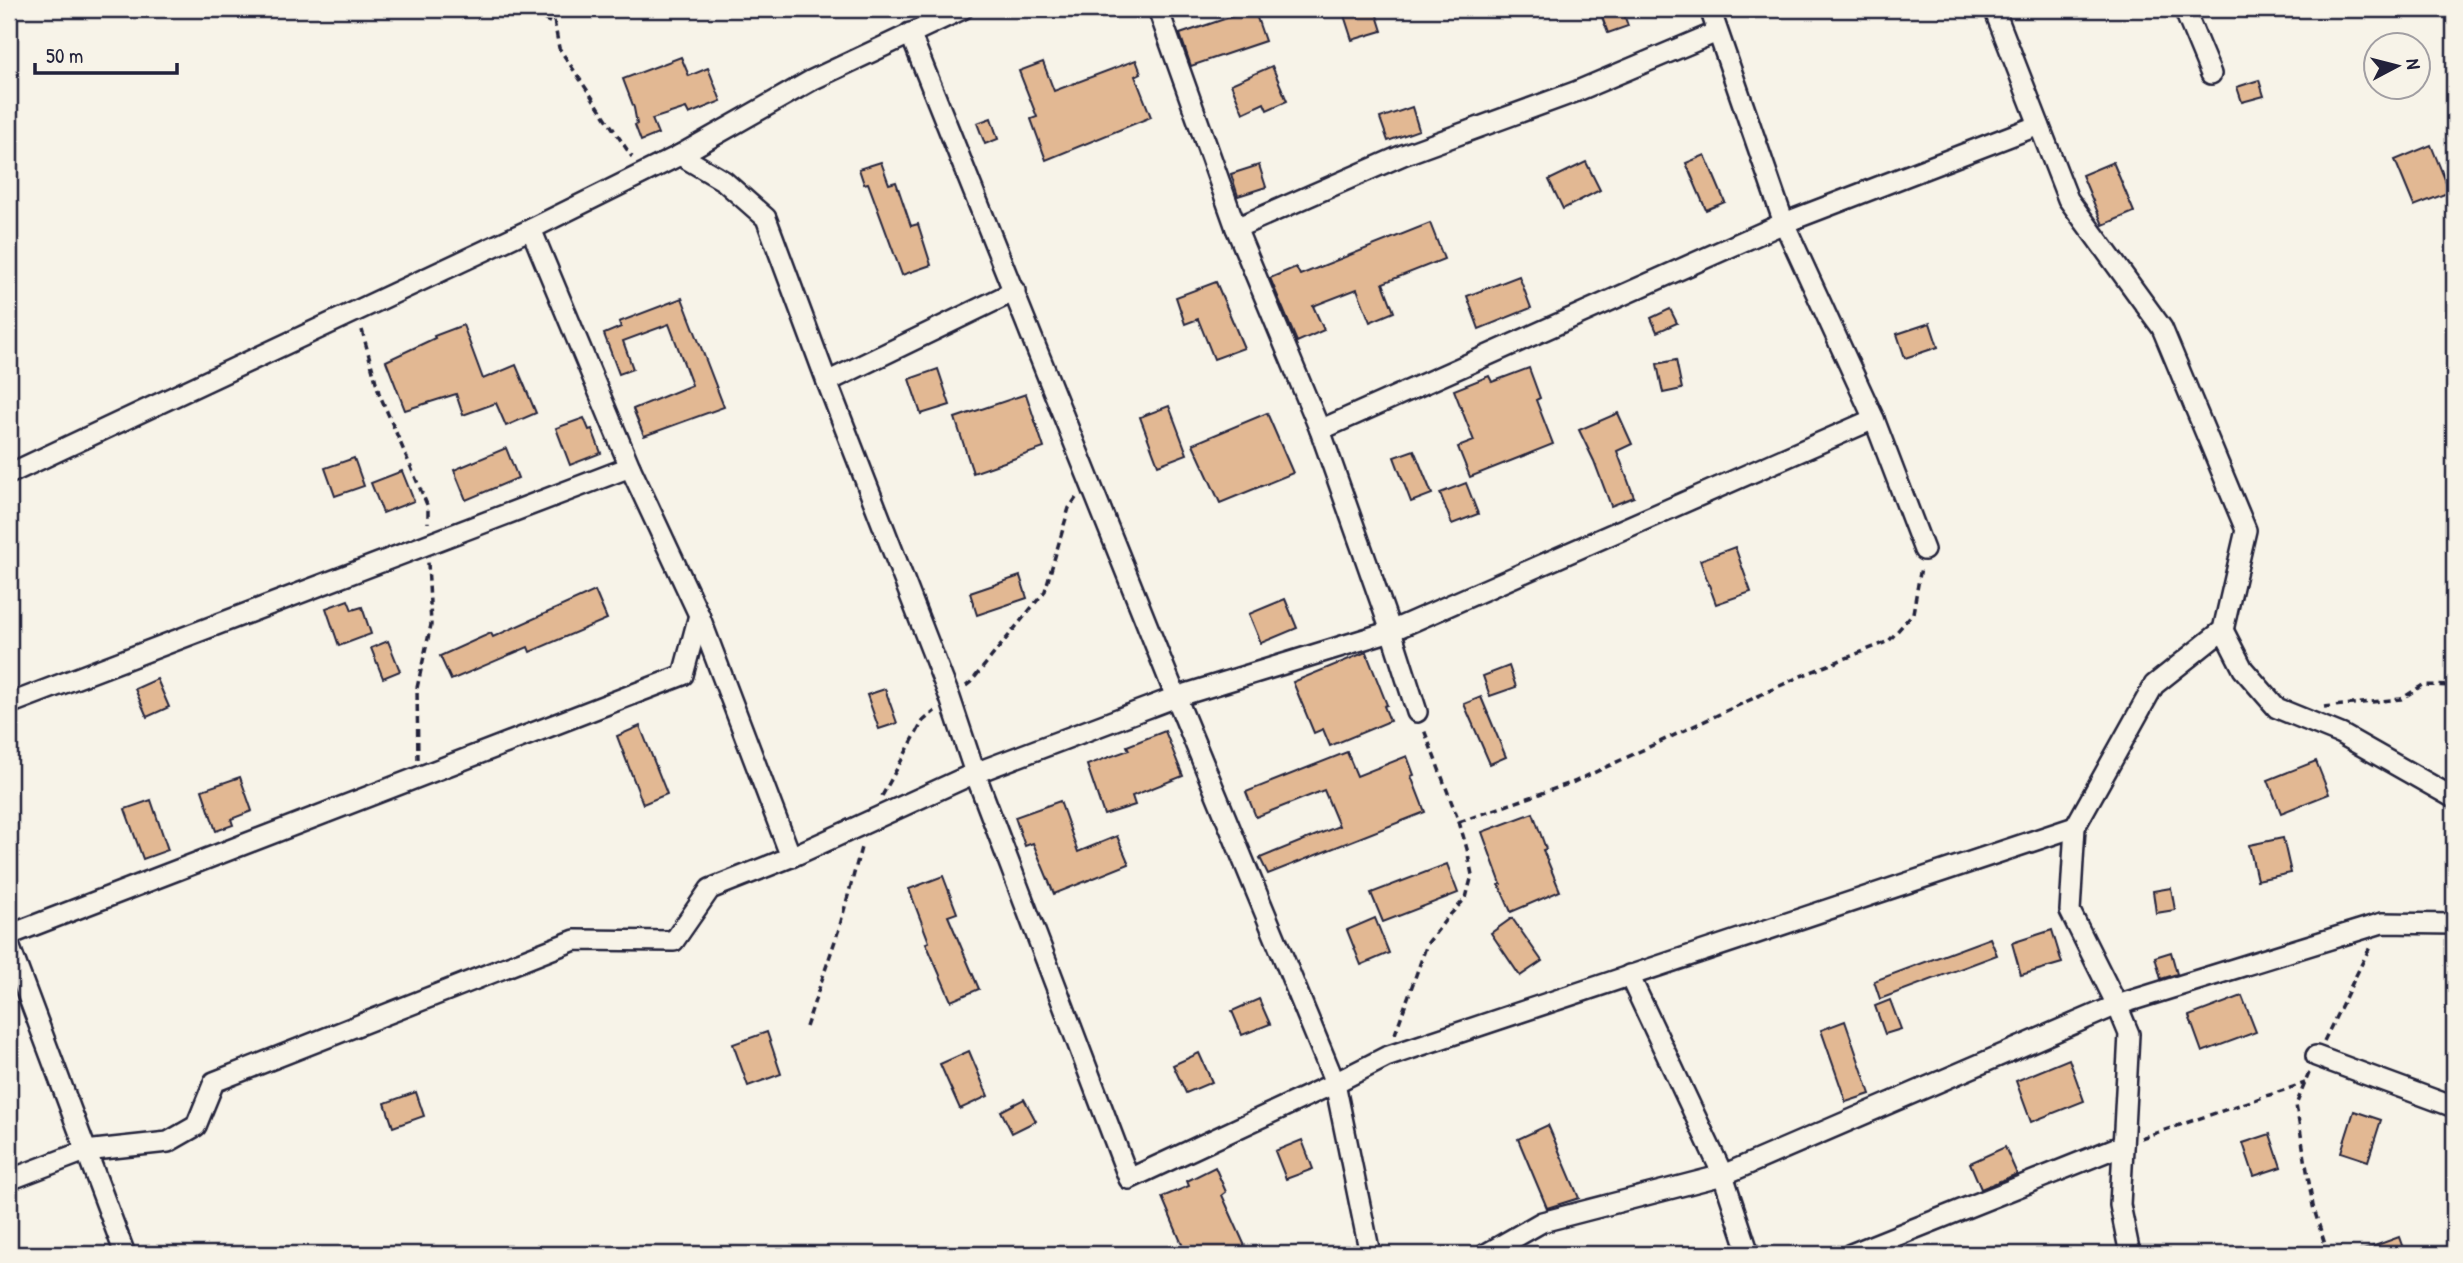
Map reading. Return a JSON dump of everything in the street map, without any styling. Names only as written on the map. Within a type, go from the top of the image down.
[{"type":"street","points":[[9,474],[531,229],[680,155],[812,80],[964,9]]},
{"type":"street","points":[[1158,9],[1236,228],[1320,430],[1417,712]]},
{"type":"street","points":[[1710,9],[1784,223],[1874,419],[1924,550]]},
{"type":"street","points":[[1994,9],[2068,199],[2162,328],[2246,530],[2223,630],[2154,684],[2075,827],[2070,911],[2129,1034],[2120,1205],[2130,1254]]},
{"type":"street","points":[[2184,9],[2211,74]]},
{"type":"street","points":[[1236,228],[1403,155],[1575,92],[1717,32]]},
{"type":"street","points":[[910,33],[1335,1083],[1370,1254]]},
{"type":"street","points":[[1320,430],[1784,223],[2039,125]]},
{"type":"street","points":[[680,155],[724,181],[766,218],[950,698],[975,773],[1129,1179],[1386,1057],[2075,827]]},
{"type":"street","points":[[531,229],[629,467],[699,615],[791,857]]},
{"type":"street","points":[[827,382],[1015,291]]},
{"type":"street","points":[[9,1180],[85,1151],[168,1142],[196,1126],[214,1082],[575,940],[674,941],[710,889],[791,857],[975,773],[1177,697],[1391,631],[1874,419]]},
{"type":"street","points":[[9,704],[629,467]]},
{"type":"street","points":[[9,935],[683,675],[699,615]]},
{"type":"street","points":[[2223,630],[2243,668],[2277,708],[2341,734],[2454,798]]},
{"type":"street","points":[[1486,1254],[1542,1222],[1723,1175],[2117,1005],[2382,923],[2454,924]]},
{"type":"street","points":[[9,945],[125,1254]]},
{"type":"street","points":[[1629,975],[1723,1175],[1749,1254]]},
{"type":"street","points":[[2316,1056],[2454,1107]]},
{"type":"street","points":[[1851,1254],[2123,1144]]},
{"type":"path","points":[[522,9],[554,24]]},
{"type":"path","points":[[552,9],[559,48],[642,174]]},
{"type":"path","points":[[806,1027],[839,929],[868,822],[923,721],[971,682],[1045,591],[1069,508],[1090,479]]},
{"type":"path","points":[[1459,822],[1574,782],[1801,676],[1889,641],[1913,613],[1924,550]]},
{"type":"path","points":[[2287,712],[2401,699],[2423,685],[2454,686]]},
{"type":"path","points":[[1386,1057],[1427,944],[1466,898],[1472,875],[1468,849],[1459,822],[1417,712]]},
{"type":"path","points":[[2328,1254],[2313,1206],[2297,1105],[2316,1056],[2382,923]]},
{"type":"path","points":[[2123,1144],[2305,1083]]},
{"type":"building","points":[[1254,9],[1265,41],[1191,66],[1180,34]]},
{"type":"building","points":[[1342,9],[1375,9],[1382,31],[1352,40]]},
{"type":"building","points":[[1599,9],[1622,9],[1628,26],[1608,33]]},
{"type":"building","points":[[681,57],[689,76],[708,68],[721,101],[689,114],[686,108],[652,119],[658,134],[641,141],[635,125],[634,108],[623,79]]},
{"type":"building","points":[[1136,60],[1141,73],[1135,76],[1151,117],[1046,160],[1031,119],[1037,117],[1019,71],[1043,62],[1054,91]]},
{"type":"building","points":[[1272,66],[1287,101],[1267,110],[1264,103],[1243,113],[1231,84]]},
{"type":"building","points":[[2259,80],[2264,96],[2242,102],[2237,87]]},
{"type":"building","points":[[1412,107],[1419,130],[1388,141],[1380,118]]},
{"type":"building","points":[[991,118],[998,139],[985,144],[977,123]]},
{"type":"building","points":[[2431,145],[2450,192],[2414,206],[2395,160]]},
{"type":"building","points":[[1705,155],[1725,202],[1706,210],[1686,163]]},
{"type":"building","points":[[881,162],[889,184],[896,182],[911,226],[918,224],[931,265],[902,275],[868,183],[864,184],[859,169]]},
{"type":"building","points":[[1586,162],[1600,190],[1563,209],[1549,180]]},
{"type":"building","points":[[2113,162],[2134,212],[2103,225],[2082,175]]},
{"type":"building","points":[[1259,165],[1266,187],[1238,196],[1231,174]]},
{"type":"building","points":[[1430,223],[1444,259],[1383,283],[1394,312],[1370,322],[1357,289],[1313,306],[1324,330],[1297,342],[1270,278],[1296,267],[1300,275]]},
{"type":"building","points":[[1519,276],[1531,308],[1479,329],[1467,296]]},
{"type":"building","points":[[1216,282],[1244,348],[1214,359],[1198,319],[1185,324],[1176,297]]},
{"type":"building","points":[[682,298],[724,407],[644,436],[633,409],[692,385],[669,324],[623,341],[633,369],[619,374],[604,334],[621,327],[619,322]]},
{"type":"building","points":[[1670,309],[1677,323],[1657,332],[1651,318]]},
{"type":"building","points":[[1930,323],[1938,347],[1905,358],[1897,334]]},
{"type":"building","points":[[463,325],[483,379],[516,365],[536,413],[506,426],[496,403],[463,415],[456,394],[405,410],[386,361],[435,338],[434,336]]},
{"type":"building","points":[[1676,360],[1682,389],[1663,393],[1657,364]]},
{"type":"building","points":[[1529,368],[1540,398],[1536,400],[1553,444],[1470,477],[1458,447],[1474,441],[1454,390],[1489,376],[1492,382]]},
{"type":"building","points":[[938,369],[950,405],[921,414],[909,379]]},
{"type":"building","points":[[1026,394],[1044,448],[973,473],[955,418]]},
{"type":"building","points":[[1169,406],[1187,454],[1158,465],[1140,417]]},
{"type":"building","points":[[1267,413],[1293,473],[1220,503],[1193,444]]},
{"type":"building","points":[[1618,413],[1632,444],[1617,451],[1634,497],[1611,506],[1579,430]]},
{"type":"building","points":[[584,418],[589,430],[592,429],[601,453],[570,465],[556,428]]},
{"type":"building","points":[[506,448],[518,478],[466,500],[454,470]]},
{"type":"building","points":[[1414,450],[1432,494],[1411,502],[1394,457]]},
{"type":"building","points":[[354,458],[364,486],[335,496],[325,468]]},
{"type":"building","points":[[402,471],[414,501],[383,513],[371,483]]},
{"type":"building","points":[[1466,483],[1478,514],[1452,524],[1440,493]]},
{"type":"building","points":[[1735,547],[1751,592],[1716,604],[1700,560]]},
{"type":"building","points":[[1020,576],[1027,598],[977,615],[970,593]]},
{"type":"building","points":[[595,591],[607,619],[530,652],[528,647],[451,680],[440,656],[491,633],[493,637]]},
{"type":"building","points":[[1285,599],[1297,628],[1261,643],[1249,614]]},
{"type":"building","points":[[348,600],[352,610],[362,607],[371,634],[339,646],[326,608]]},
{"type":"building","points":[[388,641],[400,671],[383,678],[371,648]]},
{"type":"building","points":[[1366,652],[1387,705],[1384,706],[1390,721],[1330,746],[1323,729],[1314,733],[1293,682]]},
{"type":"building","points":[[1509,666],[1516,687],[1490,696],[1483,676]]},
{"type":"building","points":[[157,679],[169,707],[147,717],[135,689]]},
{"type":"building","points":[[885,689],[897,723],[879,729],[867,695]]},
{"type":"building","points":[[1481,697],[1506,757],[1490,764],[1464,704]]},
{"type":"building","points":[[640,726],[667,794],[643,804],[617,736]]},
{"type":"building","points":[[1165,731],[1183,776],[1132,796],[1135,805],[1104,815],[1087,765],[1129,750],[1127,746]]},
{"type":"building","points":[[1347,752],[1357,776],[1407,756],[1414,775],[1411,776],[1425,812],[1268,874],[1260,858],[1339,826],[1324,790],[1256,817],[1246,792]]},
{"type":"building","points":[[2316,761],[2329,794],[2281,813],[2268,780]]},
{"type":"building","points":[[240,777],[252,811],[231,819],[233,825],[216,831],[202,790]]},
{"type":"building","points":[[151,800],[168,850],[143,859],[125,809]]},
{"type":"building","points":[[1060,801],[1078,852],[1117,836],[1129,864],[1054,894],[1033,843],[1025,846],[1015,817]]},
{"type":"building","points":[[1533,813],[1546,849],[1543,850],[1560,891],[1511,912],[1482,832]]},
{"type":"building","points":[[2283,838],[2291,873],[2257,880],[2249,845]]},
{"type":"building","points":[[1447,864],[1458,893],[1383,922],[1371,893]]},
{"type":"building","points":[[943,876],[957,913],[948,916],[979,989],[951,1001],[926,943],[929,942],[909,889]]},
{"type":"building","points":[[2171,888],[2175,910],[2156,913],[2153,891]]},
{"type":"building","points":[[1375,918],[1389,953],[1361,965],[1347,930]]},
{"type":"building","points":[[1512,918],[1542,961],[1520,976],[1491,933]]},
{"type":"building","points":[[2052,930],[2062,963],[2021,975],[2012,943]]},
{"type":"building","points":[[1990,938],[1997,955],[1880,999],[1874,981]]},
{"type":"building","points":[[2171,952],[2177,974],[2161,979],[2155,957]]},
{"type":"building","points":[[2242,996],[2256,1032],[2202,1052],[2189,1016]]},
{"type":"building","points":[[1259,999],[1270,1024],[1242,1035],[1232,1011]]},
{"type":"building","points":[[1890,1000],[1901,1029],[1885,1034],[1875,1006]]},
{"type":"building","points":[[1845,1021],[1870,1094],[1846,1102],[1821,1030]]},
{"type":"building","points":[[767,1032],[781,1074],[748,1086],[733,1044]]},
{"type":"building","points":[[969,1051],[988,1096],[960,1109],[940,1064]]},
{"type":"building","points":[[1199,1053],[1212,1082],[1186,1093],[1173,1065]]},
{"type":"building","points":[[2069,1059],[2084,1101],[2031,1122],[2016,1081]]},
{"type":"building","points":[[416,1092],[424,1116],[393,1127],[385,1103]]},
{"type":"building","points":[[1024,1099],[1036,1121],[1012,1133],[1001,1111]]},
{"type":"building","points":[[2354,1111],[2381,1120],[2368,1161],[2341,1152]]},
{"type":"building","points":[[1548,1125],[1579,1198],[1547,1208],[1518,1139]]},
{"type":"building","points":[[2270,1134],[2281,1167],[2254,1176],[2243,1143]]},
{"type":"building","points":[[1302,1140],[1313,1169],[1286,1179],[1275,1151]]},
{"type":"building","points":[[2005,1147],[2017,1174],[1981,1189],[1970,1163]]},
{"type":"building","points":[[1215,1167],[1226,1192],[1222,1195],[1245,1246],[1225,1254],[1186,1254],[1162,1197],[1189,1186],[1187,1181]]},
{"type":"building","points":[[2399,1237],[2405,1254],[2358,1254],[2358,1252]]}]
